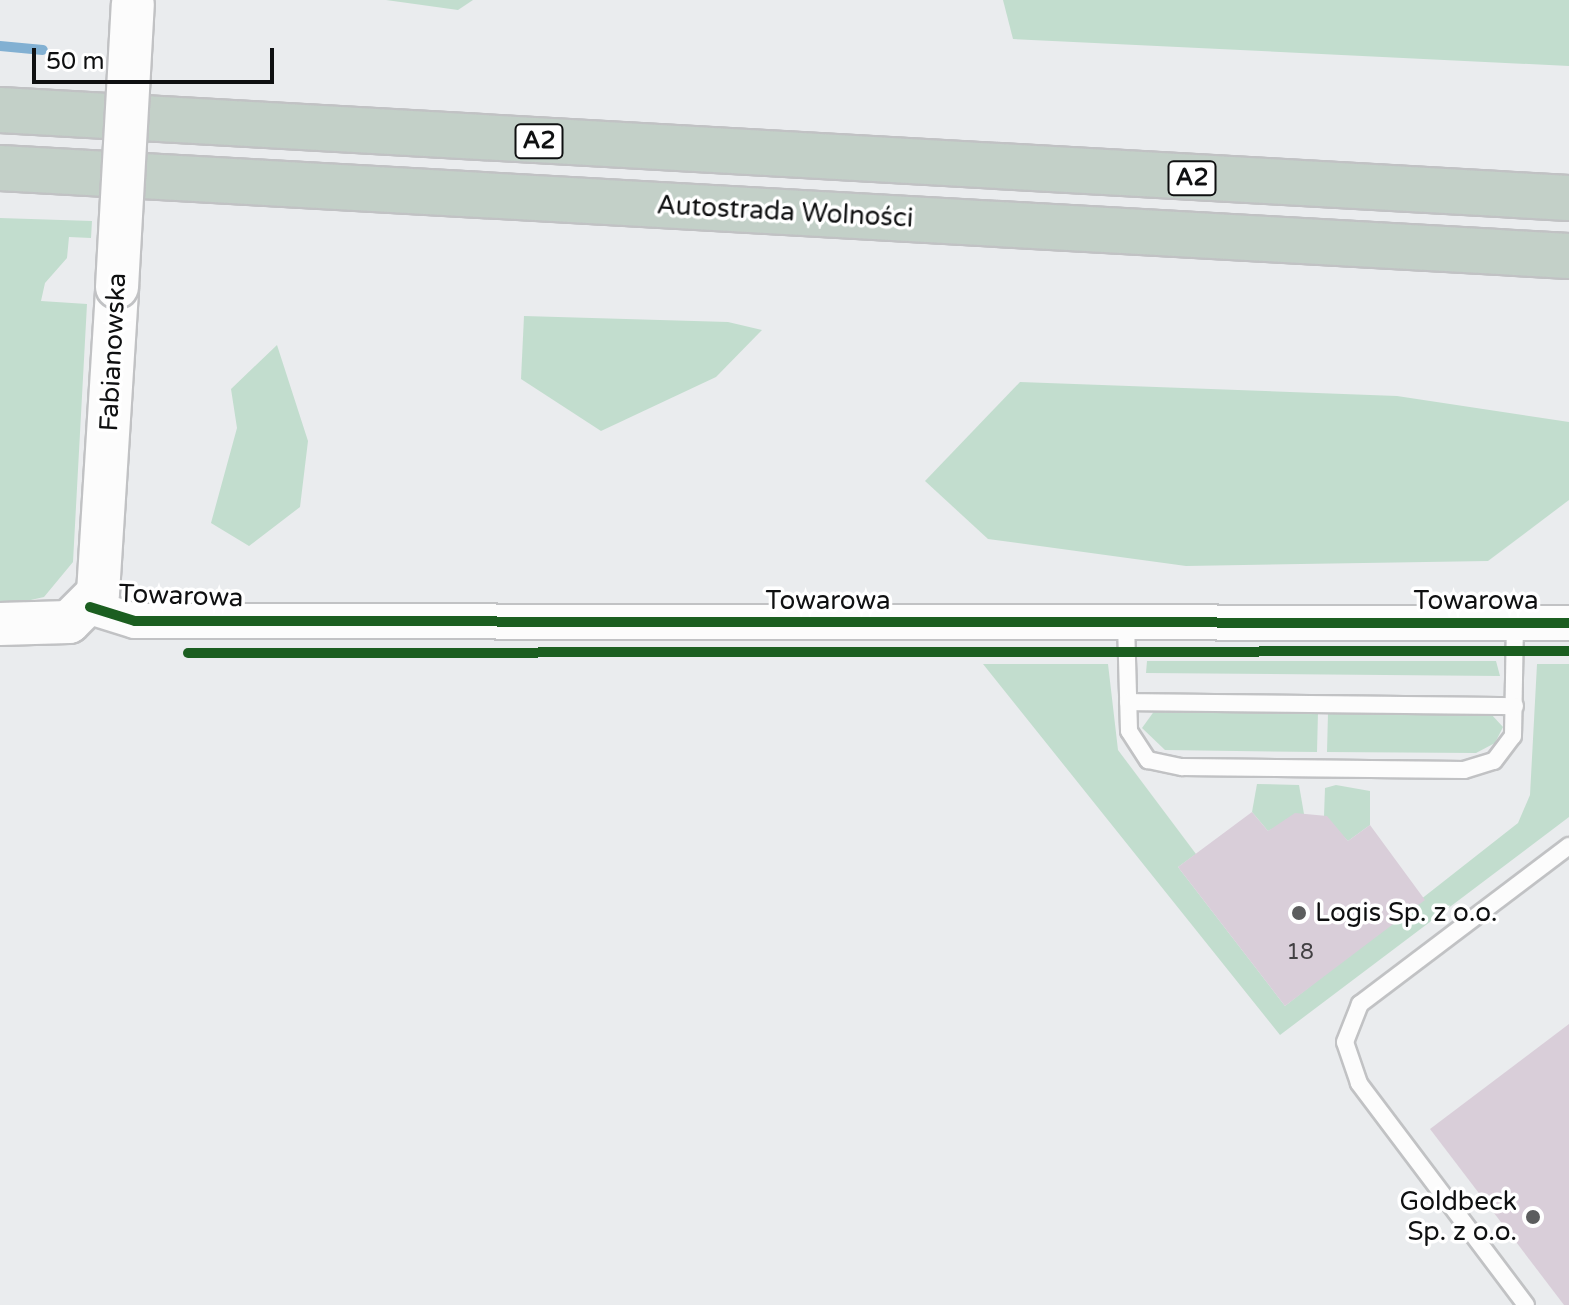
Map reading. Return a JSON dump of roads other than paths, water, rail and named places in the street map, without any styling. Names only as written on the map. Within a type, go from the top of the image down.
[{"type":"highway","name":"A2","points":[[0,110],[1569,198]]},
{"type":"highway","name":"Autostrada Wolności","points":[[0,168],[1569,256]]},
{"type":"street","name":"Fabianowska","points":[[90,607],[100,584],[133,2]]},
{"type":"street","name":"Towarowa","points":[[90,607],[135,621],[1569,623]]},
{"type":"street","points":[[0,624],[58,624],[90,607]]},
{"type":"lane","points":[[1126,623],[1132,741],[1158,764],[1432,770],[1494,761],[1513,736],[1515,623]]},
{"type":"lane","points":[[1128,702],[1515,706]]},
{"type":"lane","points":[[1526,1305],[1359,1083],[1345,1042],[1360,1004],[1569,846]]},
{"type":"waterway","points":[[0,46],[43,50]]},
{"type":"place","name":"Logis Sp. z o.o.","points":[[1299,913]]},
{"type":"place","name":"Goldbeck Sp. z o.o.","points":[[1533,1217]]}]
